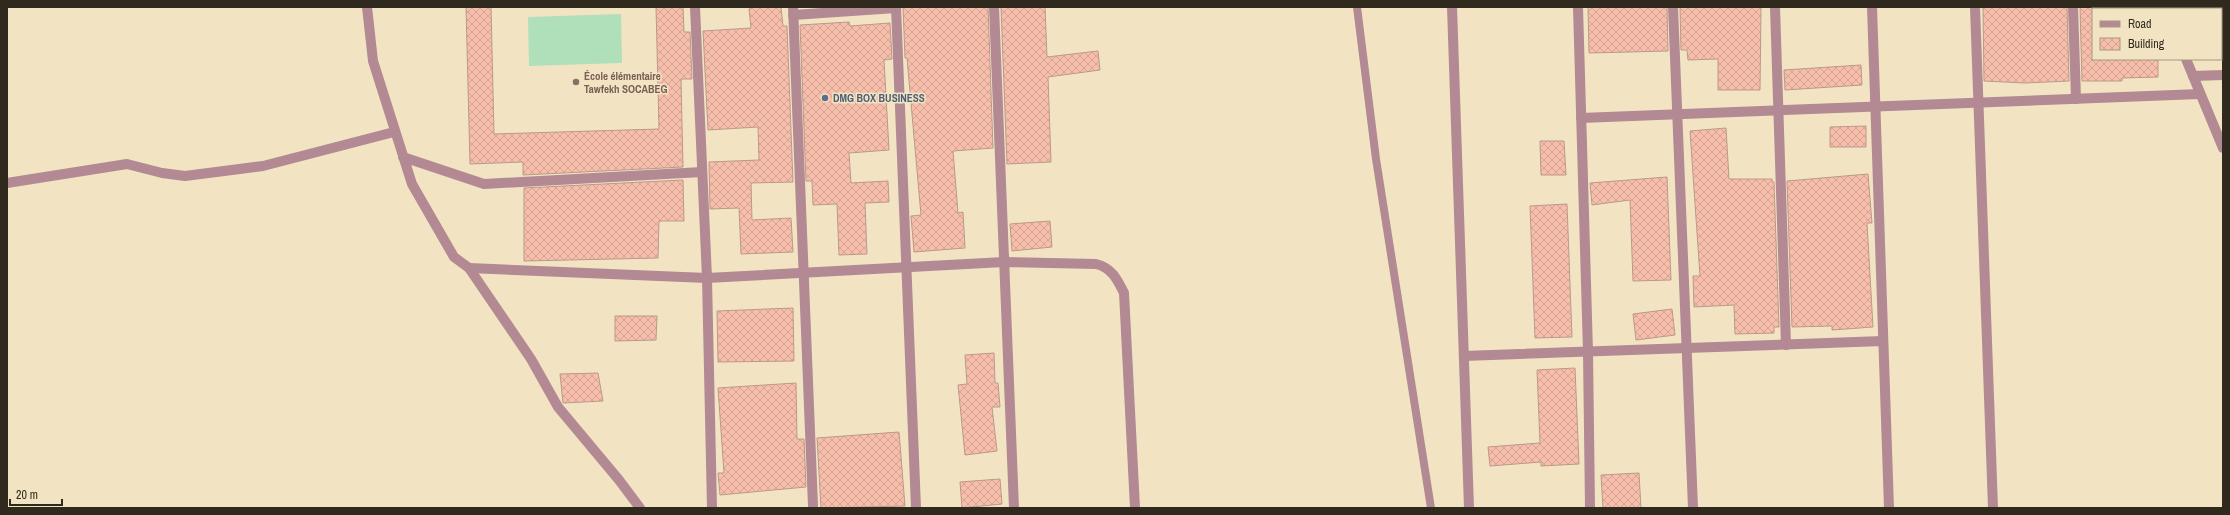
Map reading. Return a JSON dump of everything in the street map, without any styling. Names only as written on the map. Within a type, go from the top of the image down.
[{"type":"street","points":[[367,7],[373,61],[394,132],[412,184],[454,257],[469,268],[531,359],[558,407],[619,480],[640,508]]},
{"type":"street","points":[[695,7],[707,278],[712,508]]},
{"type":"street","points":[[994,7],[1014,508]]},
{"type":"street","points":[[1452,7],[1469,508]]},
{"type":"street","points":[[1578,7],[1588,352],[1590,508]]},
{"type":"street","points":[[1673,7],[1676,114],[1693,508]]},
{"type":"street","points":[[1775,7],[1786,345]]},
{"type":"street","points":[[1872,7],[1889,508]]},
{"type":"street","points":[[1975,7],[1993,508]]},
{"type":"street","points":[[2073,7],[2076,99]]},
{"type":"street","points":[[813,506],[793,11],[896,8],[916,508]]},
{"type":"street","points":[[2186,60],[2223,148]]},
{"type":"street","points":[[2193,76],[2223,75]]},
{"type":"street","points":[[1581,118],[2200,94]]},
{"type":"street","points":[[7,183],[127,164],[162,173],[185,176],[263,166],[394,132]]},
{"type":"street","points":[[403,157],[484,184],[702,172]]},
{"type":"street","points":[[469,268],[707,278],[1004,262],[1096,264],[1106,266],[1117,278],[1124,293],[1128,331],[1134,508]]},
{"type":"street","points":[[1464,356],[1883,342]]},
{"type":"lane","points":[[1357,7],[1376,159],[1431,508]]},
{"type":"green space","points":[[621,14],[622,63],[529,66],[528,17]]},
{"type":"building","points":[[466,7],[491,7],[494,134],[659,129],[656,7],[683,7],[684,32],[690,32],[692,79],[681,79],[683,167],[523,175],[523,162],[470,164]]},
{"type":"building","points":[[752,7],[781,7],[783,26],[787,26],[793,182],[751,183],[752,220],[791,218],[793,252],[741,254],[739,208],[710,209],[709,162],[759,160],[758,127],[708,130],[703,31],[751,28],[749,9]]},
{"type":"building","points":[[903,7],[988,7],[993,148],[953,151],[958,213],[963,212],[965,248],[914,252],[911,216],[921,215],[907,58],[905,58]]},
{"type":"building","points":[[1001,7],[1045,7],[1047,57],[1098,51],[1100,70],[1048,77],[1051,162],[1007,164]]},
{"type":"building","points":[[1588,7],[1667,7],[1668,51],[1589,53]]},
{"type":"building","points":[[1680,7],[1761,7],[1760,90],[1718,90],[1718,59],[1688,60],[1687,50],[1681,50]]},
{"type":"building","points":[[1983,7],[2067,7],[2069,81],[2025,83],[1984,81]]},
{"type":"building","points":[[2080,7],[2093,7],[2092,60],[2158,60],[2158,77],[2122,78],[2122,81],[2082,81]]},
{"type":"building","points":[[849,22],[850,26],[890,23],[892,59],[884,60],[889,150],[849,153],[851,183],[888,181],[889,202],[865,203],[867,254],[839,255],[837,204],[813,205],[812,181],[806,181],[800,25]]},
{"type":"building","points":[[1861,65],[1862,85],[1785,90],[1784,70]]},
{"type":"building","points":[[1866,126],[1866,147],[1830,147],[1830,127]]},
{"type":"building","points":[[1726,128],[1729,179],[1772,179],[1772,182],[1774,182],[1779,327],[1774,327],[1774,333],[1735,334],[1734,305],[1694,307],[1693,276],[1700,276],[1690,131]]},
{"type":"building","points":[[1540,141],[1564,141],[1566,175],[1541,175]]},
{"type":"building","points":[[1868,174],[1872,223],[1867,223],[1873,327],[1832,330],[1832,326],[1792,327],[1787,181]]},
{"type":"building","points":[[1667,177],[1671,280],[1633,281],[1630,200],[1592,205],[1590,183]]},
{"type":"building","points":[[683,180],[684,221],[659,221],[658,258],[524,261],[524,188]]},
{"type":"building","points":[[1567,204],[1572,337],[1535,338],[1530,206]]},
{"type":"building","points":[[1050,221],[1052,247],[1012,251],[1010,224]]},
{"type":"building","points":[[793,308],[794,361],[718,362],[717,311]]},
{"type":"building","points":[[1672,309],[1675,335],[1636,340],[1633,314]]},
{"type":"building","points":[[615,316],[657,316],[656,340],[615,341]]},
{"type":"building","points":[[994,353],[995,383],[998,383],[1000,407],[992,407],[997,451],[965,455],[958,385],[967,384],[965,355]]},
{"type":"building","points":[[1575,368],[1579,464],[1541,466],[1541,462],[1490,466],[1488,447],[1540,443],[1537,370]]},
{"type":"building","points":[[598,373],[603,401],[563,403],[560,374]]},
{"type":"building","points":[[796,383],[797,439],[804,439],[806,487],[720,495],[718,473],[724,473],[718,388]]},
{"type":"building","points":[[899,432],[905,506],[821,508],[817,438]]},
{"type":"building","points":[[1639,473],[1641,508],[1603,508],[1601,475]]},
{"type":"building","points":[[1000,479],[1002,504],[962,508],[960,482]]},
{"type":"place","name":"École élémentaire Tawfekh SOCABEG","points":[[576,82]]},
{"type":"place","name":"DMG BOX BUSINESS","points":[[825,98]]}]
